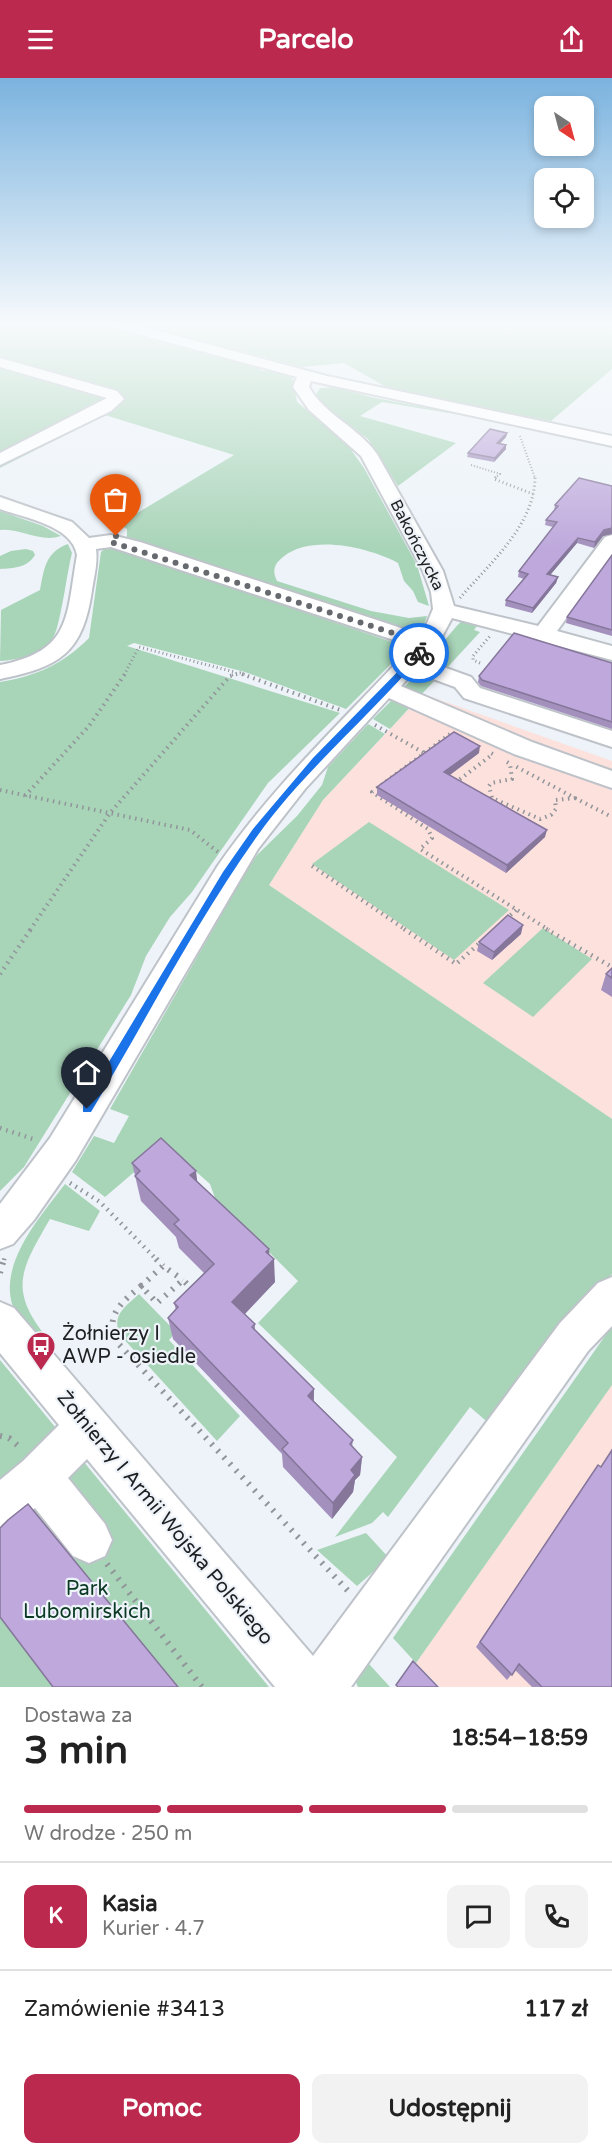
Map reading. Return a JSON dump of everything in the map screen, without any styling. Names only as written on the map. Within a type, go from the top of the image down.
[{"type":"street","points":[[0,460],[105,408],[113,401]]},
{"type":"street","name":"Bakończycka","points":[[0,1231],[21,1208],[63,1149],[235,861],[277,804],[419,654],[455,606],[442,590],[368,454],[357,440],[320,411],[317,401]]},
{"type":"street","points":[[420,401],[612,441]]},
{"type":"street","points":[[554,429],[562,421],[574,419],[612,426]]},
{"type":"street","points":[[0,503],[65,525],[85,544],[87,555],[71,637],[51,657],[16,670],[0,672]]},
{"type":"street","points":[[85,544],[110,534],[419,654],[463,682],[472,693],[612,739]]},
{"type":"street","points":[[544,634],[612,541]]},
{"type":"street","points":[[455,606],[502,623],[612,653]]},
{"type":"street","points":[[386,688],[523,748],[612,780]]},
{"type":"street","points":[[321,1687],[574,1337],[612,1297]]},
{"type":"street","name":"Żołnierzy I Armii Wojska Polskiego","points":[[0,1322],[307,1687]]},
{"type":"street","points":[[0,1508],[39,1477],[88,1427]]},
{"type":"street","points":[[39,1477],[89,1540]]},
{"type":"path","points":[[455,606],[512,536],[526,513],[533,494],[535,473],[525,453],[519,432]]},
{"type":"path","points":[[471,465],[500,474],[494,480],[533,494]]},
{"type":"path","points":[[480,663],[473,660],[473,656],[502,623]]},
{"type":"path","points":[[25,795],[112,699],[139,647],[236,672],[358,717]]},
{"type":"path","points":[[0,974],[110,813],[236,672]]},
{"type":"path","points":[[453,733],[372,792],[428,829],[432,838],[420,849],[596,960],[612,967]]},
{"type":"path","points":[[483,749],[612,817]]},
{"type":"path","points":[[450,786],[493,754]]},
{"type":"path","points":[[510,764],[512,779],[491,783],[490,793],[492,798],[525,816],[543,819],[556,809],[555,800],[575,798]]},
{"type":"path","points":[[0,790],[190,830],[223,856],[235,861]]},
{"type":"path","points":[[312,866],[456,964],[482,940]]},
{"type":"path","points":[[499,925],[517,909]]},
{"type":"path","points":[[0,1128],[63,1149]]},
{"type":"path","points":[[63,1179],[100,1202],[164,1266],[200,1296]]},
{"type":"path","points":[[164,1266],[117,1308],[111,1318],[110,1327],[116,1340],[372,1617]]},
{"type":"path","points":[[141,1286],[157,1303],[183,1280]]},
{"type":"path","points":[[89,1540],[202,1687]]},
{"type":"shaded area","points":[[423,694],[612,761],[612,1119],[269,885],[323,800]]},
{"type":"shaded area","points":[[612,1385],[612,1687],[440,1687],[416,1663]]},
{"type":"green space","points":[[0,401],[104,401],[0,457]]},
{"type":"green space","points":[[121,401],[297,401],[344,440],[364,468],[417,565],[429,606],[418,602],[413,591],[404,581],[398,563],[371,552],[340,545],[309,546],[295,550],[283,557],[276,565],[274,571],[277,581],[371,611],[409,618],[427,616],[424,625],[417,631],[406,630],[127,537],[127,529],[119,524],[234,455],[105,415],[0,468],[0,463]]},
{"type":"green space","points":[[321,401],[392,401],[467,416],[382,402],[360,416],[456,443],[398,486],[368,439]]},
{"type":"green space","points":[[453,401],[574,401],[551,421]]},
{"type":"green space","points":[[0,511],[43,526],[61,536],[45,538],[0,530]]},
{"type":"green space","points":[[68,544],[72,553],[54,636],[38,652],[0,661],[1,610],[40,590],[50,557],[60,547]]},
{"type":"green space","points":[[106,548],[115,548],[401,645],[404,651],[346,709],[245,672],[134,643],[127,646],[340,713],[268,783],[192,892],[170,917],[146,956],[131,995],[24,1167],[0,1191],[0,682],[49,668],[89,638],[101,552]]},
{"type":"green space","points":[[26,549],[33,551],[35,555],[28,563],[0,569],[0,556],[11,551]]},
{"type":"green space","points":[[462,621],[477,626],[474,630],[480,632],[445,670],[428,663],[445,640]]},
{"type":"green space","points":[[418,673],[437,678],[418,698],[402,689]]},
{"type":"green space","points":[[396,696],[413,704],[390,729],[373,719]]},
{"type":"green space","points":[[368,724],[385,734],[323,800],[269,885],[612,1119],[612,1274],[492,1426],[470,1407],[388,1517],[383,1512],[372,1523],[335,1537],[397,1457],[258,1323],[298,1281],[215,1198],[210,1184],[166,1145],[105,1197],[72,1172],[94,1136],[114,1143],[129,1116],[110,1109],[247,870],[257,855],[297,816],[322,785],[328,767]]},
{"type":"green space","points":[[369,822],[509,910],[454,960],[312,864]]},
{"type":"green space","points":[[543,928],[592,959],[533,1017],[483,983]]},
{"type":"green space","points":[[65,1184],[100,1211],[89,1231],[50,1219],[26,1266],[23,1293],[27,1307],[49,1340],[46,1343],[15,1309],[10,1288],[17,1256],[25,1240]]},
{"type":"green space","points":[[139,1294],[176,1332],[169,1340],[240,1416],[217,1441],[120,1335],[118,1317],[124,1307]]},
{"type":"green space","points":[[612,1326],[612,1385],[416,1663],[393,1638]]},
{"type":"green space","name":"Park Lubomirskich","points":[[0,1360],[269,1687],[0,1687]]},
{"type":"green space","points":[[366,1533],[389,1558],[357,1586],[317,1550]]},
{"type":"green space","points":[[369,1664],[390,1687],[358,1687],[356,1682]]},
{"type":"building","points":[[490,429],[507,433],[497,443],[506,445],[495,458],[468,453]]},
{"type":"building","points":[[579,478],[612,486],[612,528],[604,530],[595,542],[578,538],[547,574],[558,577],[533,608],[506,600],[528,574],[519,571],[557,522],[546,520],[558,506],[555,505]]},
{"type":"building","points":[[612,555],[612,630],[567,617]]},
{"type":"building","points":[[514,633],[612,663],[612,722],[482,680],[479,676]]},
{"type":"building","points":[[454,732],[480,746],[444,772],[547,830],[507,865],[377,787]]},
{"type":"building","points":[[508,915],[523,925],[494,952],[479,942]]},
{"type":"building","points":[[612,968],[612,978],[606,974]]},
{"type":"building","points":[[161,1138],[196,1171],[190,1175],[269,1249],[266,1252],[274,1259],[232,1302],[255,1324],[252,1327],[314,1389],[308,1396],[353,1440],[350,1444],[362,1457],[351,1470],[355,1475],[333,1503],[282,1449],[288,1443],[168,1318],[178,1307],[174,1303],[214,1264],[174,1224],[179,1220],[135,1176],[140,1171],[132,1163]]},
{"type":"building","points":[[612,1450],[612,1687],[542,1687],[519,1664],[512,1675],[480,1642],[598,1465],[601,1467]]},
{"type":"building","points":[[28,1504],[178,1687],[53,1687],[0,1617],[0,1528]]},
{"type":"building","points":[[413,1661],[438,1687],[398,1687],[396,1685]]},
{"type":"way so far","points":[[116,536],[111,542],[133,546],[427,644],[419,653]]},
{"type":"place","name":"Żołnierzy I AWP - osiedle","points":[[41,1372]]},
{"type":"route","points":[[87,1109],[226,874],[256,831],[316,760],[419,653]]}]
